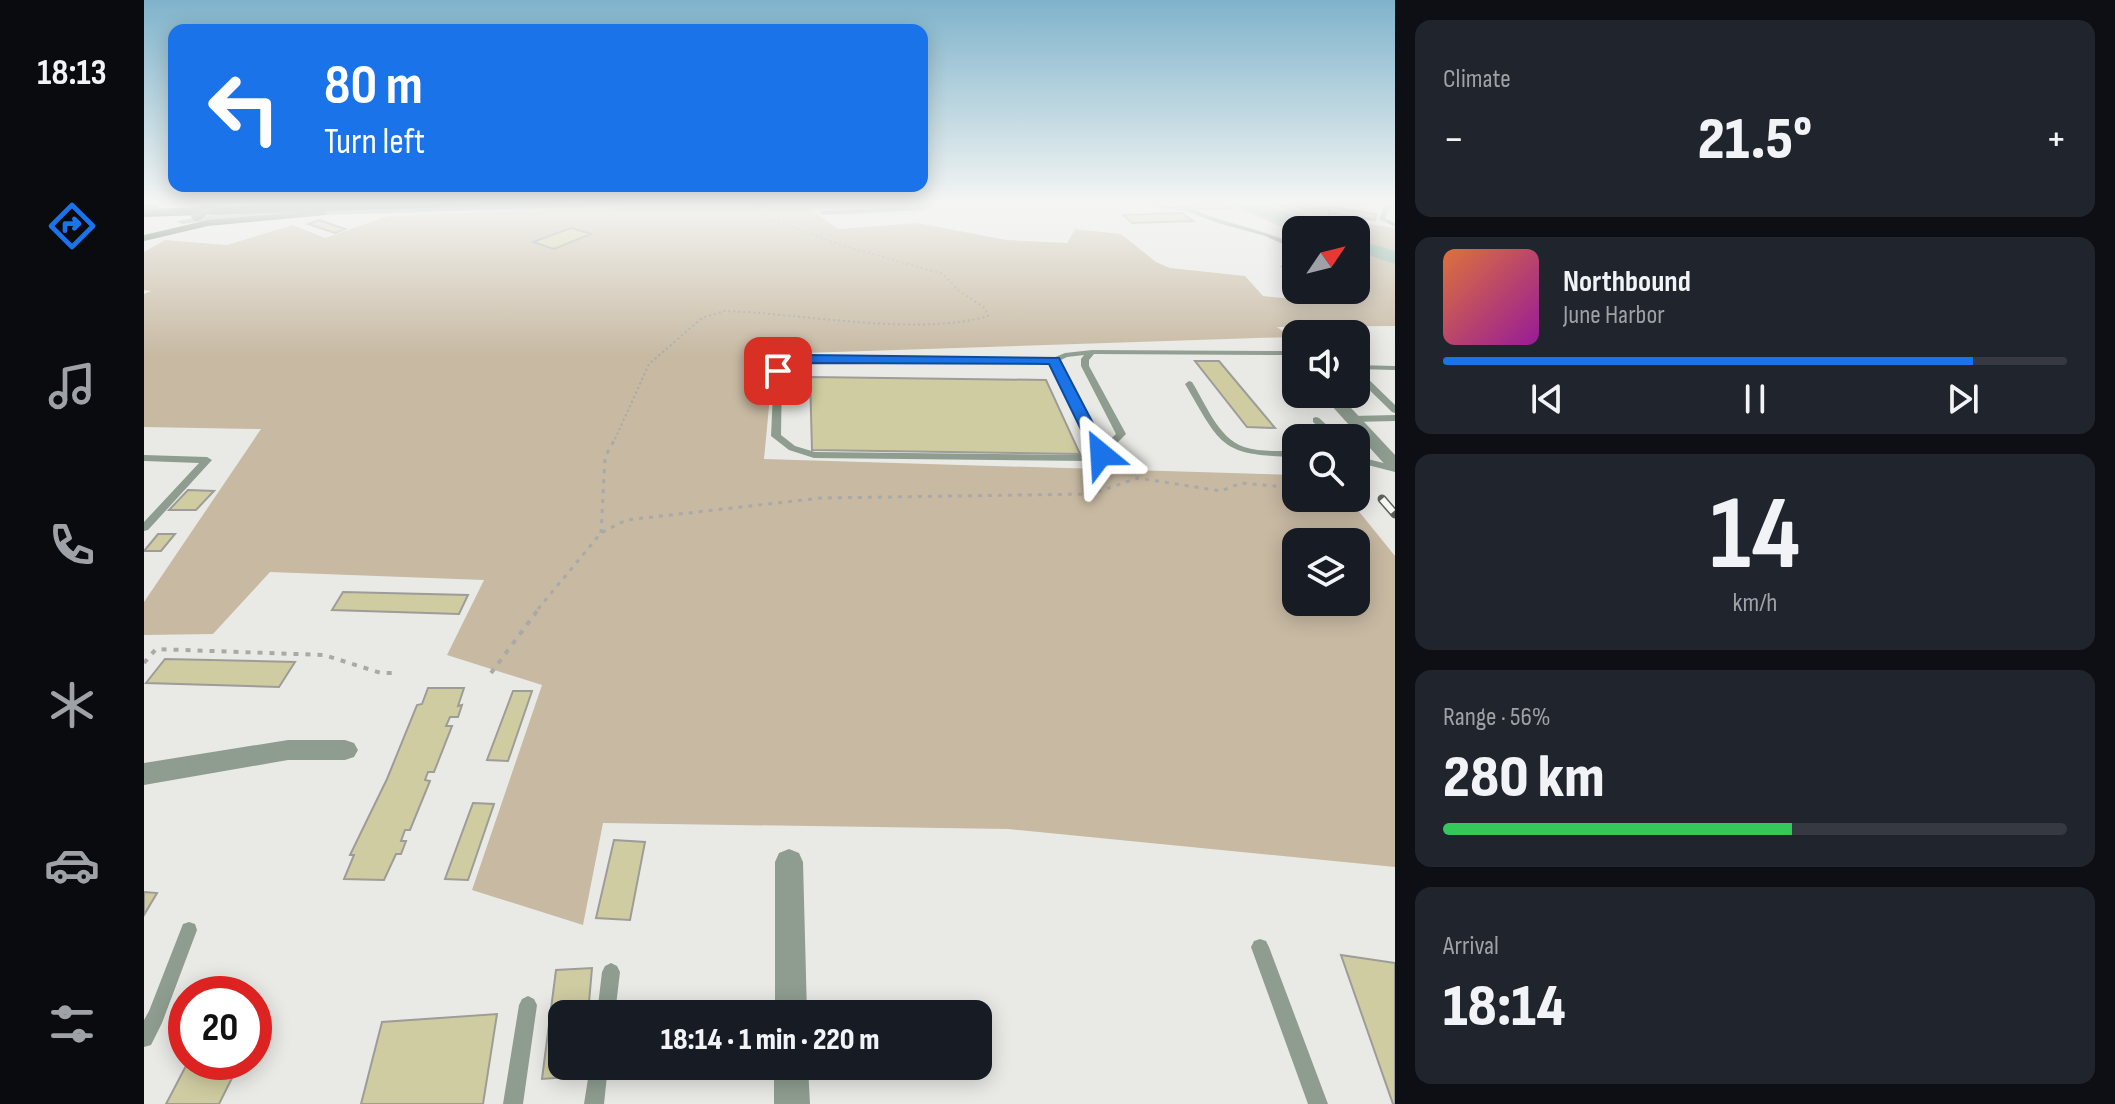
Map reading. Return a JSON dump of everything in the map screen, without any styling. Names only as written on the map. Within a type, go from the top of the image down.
[{"type":"street","points":[[1342,408],[1395,467]]},
{"type":"street","points":[[144,774],[288,750],[345,750]]},
{"type":"street","points":[[789,862],[791,1000]]},
{"type":"street","points":[[791,1080],[792,1104]]},
{"type":"lane","points":[[1092,352],[1085,359],[1085,366],[1121,434],[1101,454],[1090,458],[814,455],[792,448],[776,436],[778,371],[791,362],[809,359],[1054,360],[1065,355],[1092,352],[1282,356]]},
{"type":"lane","points":[[1054,360],[1101,454]]},
{"type":"lane","points":[[1370,367],[1395,368]]},
{"type":"lane","points":[[1189,384],[1223,440],[1232,448],[1247,453],[1282,454]]},
{"type":"lane","points":[[1370,386],[1395,410]]},
{"type":"lane","points":[[1352,419],[1395,418]]},
{"type":"lane","points":[[1316,420],[1320,424]]},
{"type":"lane","points":[[144,458],[207,460],[144,528]]},
{"type":"lane","points":[[1370,462],[1395,467]]},
{"type":"lane","points":[[144,1038],[156,1017],[189,930]]},
{"type":"lane","points":[[1260,947],[1318,1104]]},
{"type":"lane","points":[[608,1000],[611,972]]},
{"type":"lane","points":[[513,1104],[528,1005]]},
{"type":"lane","points":[[594,1104],[597,1080]]},
{"type":"path","points":[[601,533],[605,457],[632,406],[649,364],[702,318],[724,311],[893,323],[968,322],[988,316],[985,308],[959,291],[943,274],[871,254]]},
{"type":"path","points":[[491,673],[534,614],[601,533],[626,520],[821,498],[1091,494],[1138,478],[1221,491],[1241,483],[1282,487]]},
{"type":"path","points":[[144,663],[156,649],[324,655],[381,673],[397,673]]},
{"type":"shaded area","points":[[144,254],[1145,254],[1170,268],[1245,276],[1263,296],[1282,298],[1282,304],[1370,304],[1370,254],[1395,254],[1395,326],[1370,326],[1370,320],[1282,320],[1282,327],[1277,327],[1282,331],[1282,337],[774,354],[764,459],[1282,475],[1282,512],[1359,512],[1395,556],[1395,867],[1008,829],[603,823],[583,925],[472,890],[542,685],[447,655],[484,580],[270,572],[213,634],[144,635],[144,602],[261,429],[144,427],[144,294],[151,291],[144,290]]},
{"type":"building","points":[[1195,361],[1219,361],[1275,428],[1247,427]]},
{"type":"building","points":[[810,377],[1046,380],[1080,454],[812,450]]},
{"type":"building","points":[[188,490],[214,491],[196,510],[169,510]]},
{"type":"building","points":[[158,534],[175,534],[161,551],[144,551]]},
{"type":"building","points":[[343,592],[468,595],[459,614],[332,610]]},
{"type":"building","points":[[165,659],[295,662],[279,687],[146,683]]},
{"type":"building","points":[[428,688],[464,688],[458,706],[462,705],[458,717],[450,717],[446,726],[452,726],[434,772],[428,772],[425,780],[430,781],[410,830],[405,830],[401,841],[406,841],[401,854],[396,854],[384,880],[344,879],[354,855],[350,855],[387,779],[417,705],[422,704]]},
{"type":"building","points":[[513,691],[532,691],[508,761],[487,760]]},
{"type":"building","points":[[473,803],[494,804],[468,880],[445,879]]},
{"type":"building","points":[[614,840],[645,842],[630,920],[596,918]]},
{"type":"building","points":[[144,892],[157,893],[144,915]]},
{"type":"building","points":[[1341,955],[1395,963],[1395,1104],[1393,1104]]},
{"type":"building","points":[[592,968],[589,1000],[552,1000],[556,970]]},
{"type":"building","points":[[497,1014],[483,1104],[361,1104],[382,1022]]},
{"type":"building","points":[[548,1032],[548,1079],[542,1079]]},
{"type":"building","points":[[179,1080],[231,1080],[219,1104],[166,1104]]},
{"type":"waterway","points":[[1382,254],[1395,258]]},
{"type":"railway","points":[[1382,499],[1395,514]]},
{"type":"route","points":[[778,371],[791,362],[809,359],[1054,360],[1101,454]]}]
